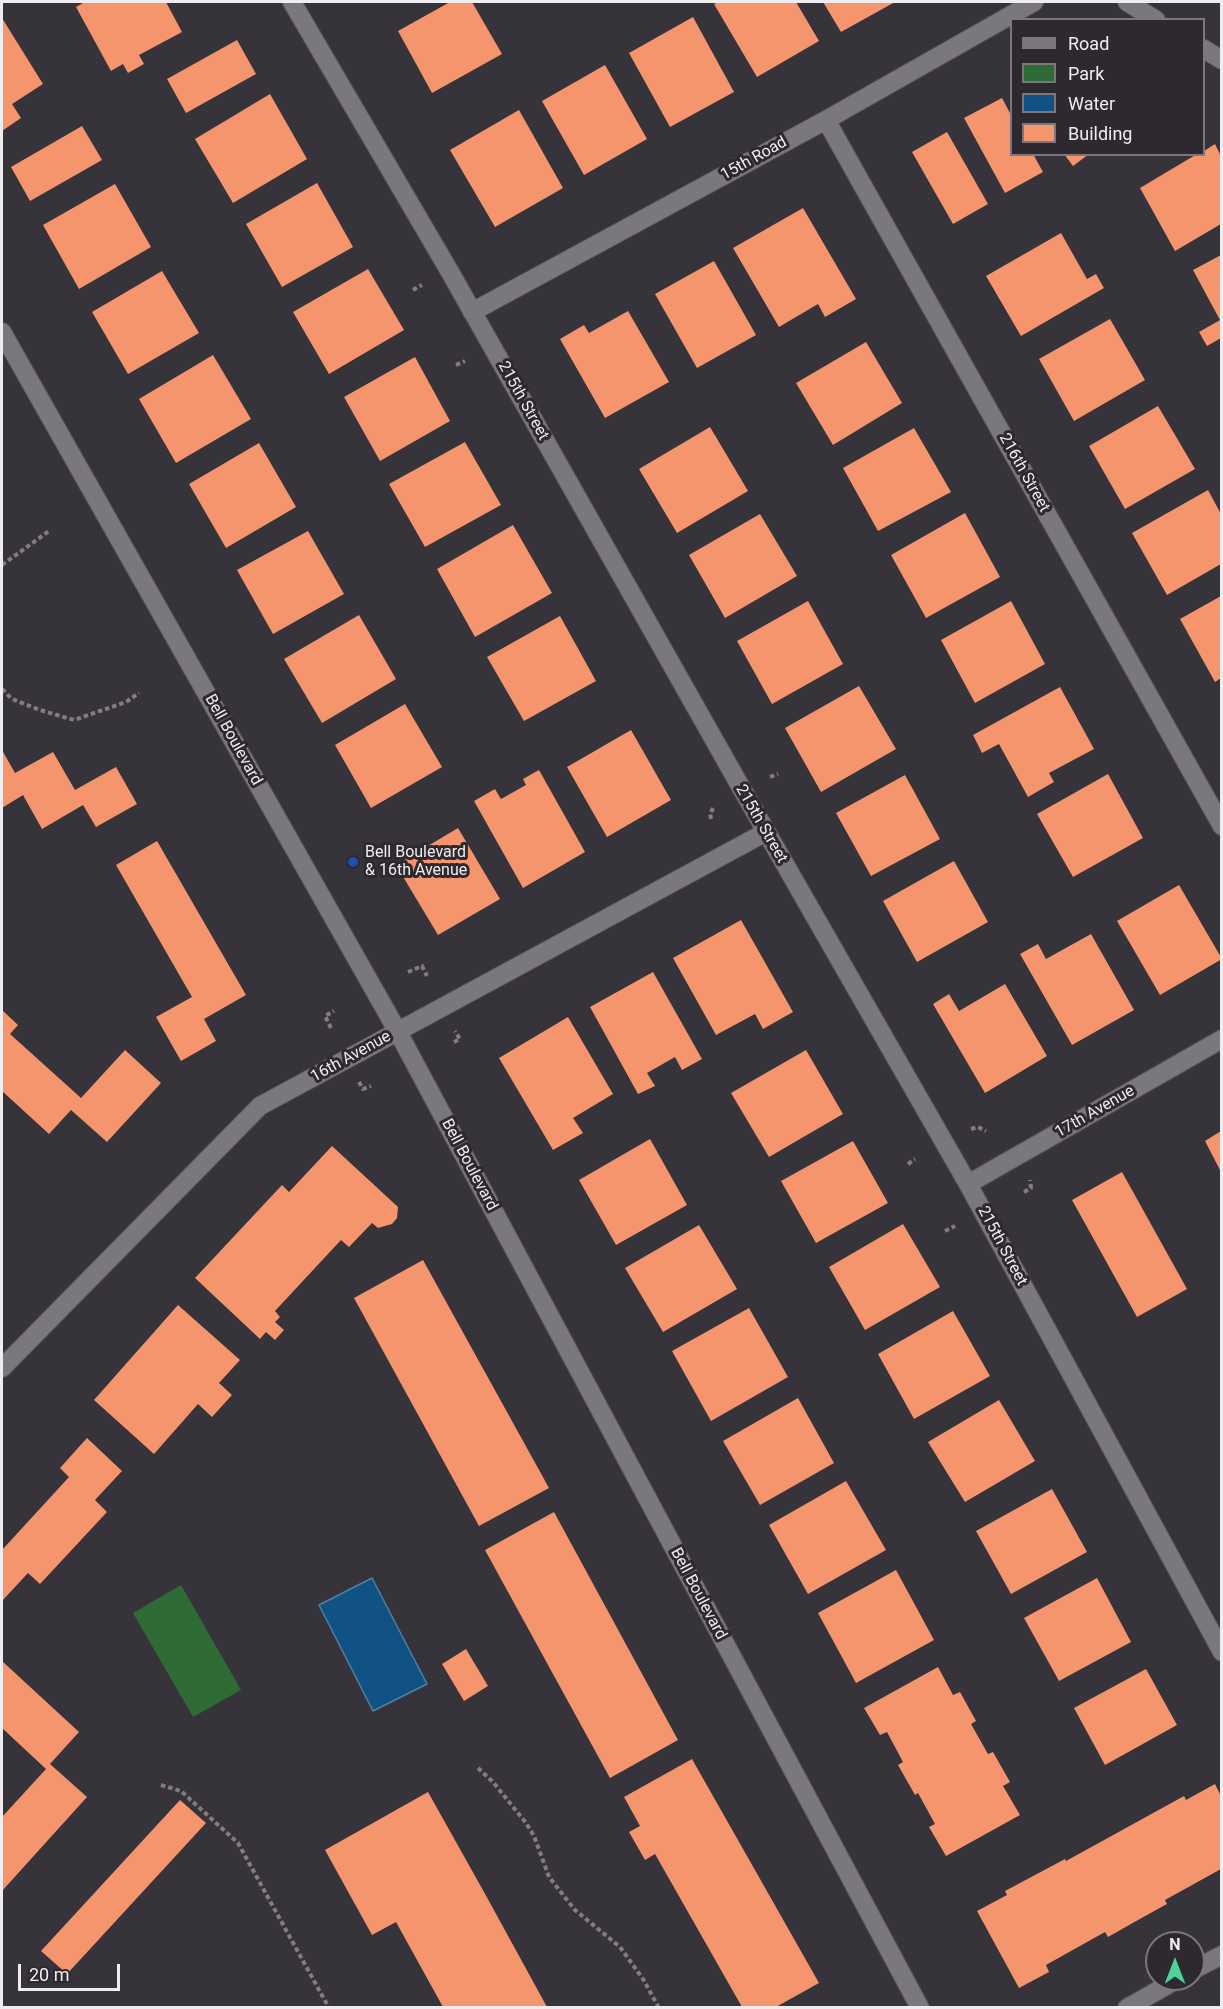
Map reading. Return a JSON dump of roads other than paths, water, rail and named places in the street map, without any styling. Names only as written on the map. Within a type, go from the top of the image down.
[{"type":"street","name":"215th Street","points":[[292,2],[472,312],[968,1184],[1221,1652]]},
{"type":"street","name":"15th Road","points":[[472,312],[826,120],[1034,2]]},
{"type":"street","points":[[1127,2],[1153,18]]},
{"type":"street","points":[[1205,50],[1221,60]]},
{"type":"street","name":"216th Street","points":[[826,120],[1221,826]]},
{"type":"street","name":"Bell Boulevard","points":[[2,332],[398,1032],[920,2007]]},
{"type":"street","name":"16th Avenue","points":[[2,1368],[260,1106],[766,832]]},
{"type":"street","name":"17th Avenue","points":[[968,1184],[1221,1040]]},
{"type":"street","points":[[1205,1964],[1221,1954]]},
{"type":"street","points":[[1127,2007],[1156,1991]]},
{"type":"water","points":[[372,1578],[427,1684],[373,1711],[319,1605]]},
{"type":"place","name":"Bell Boulevard & 16th Avenue","points":[[353,862]]}]
